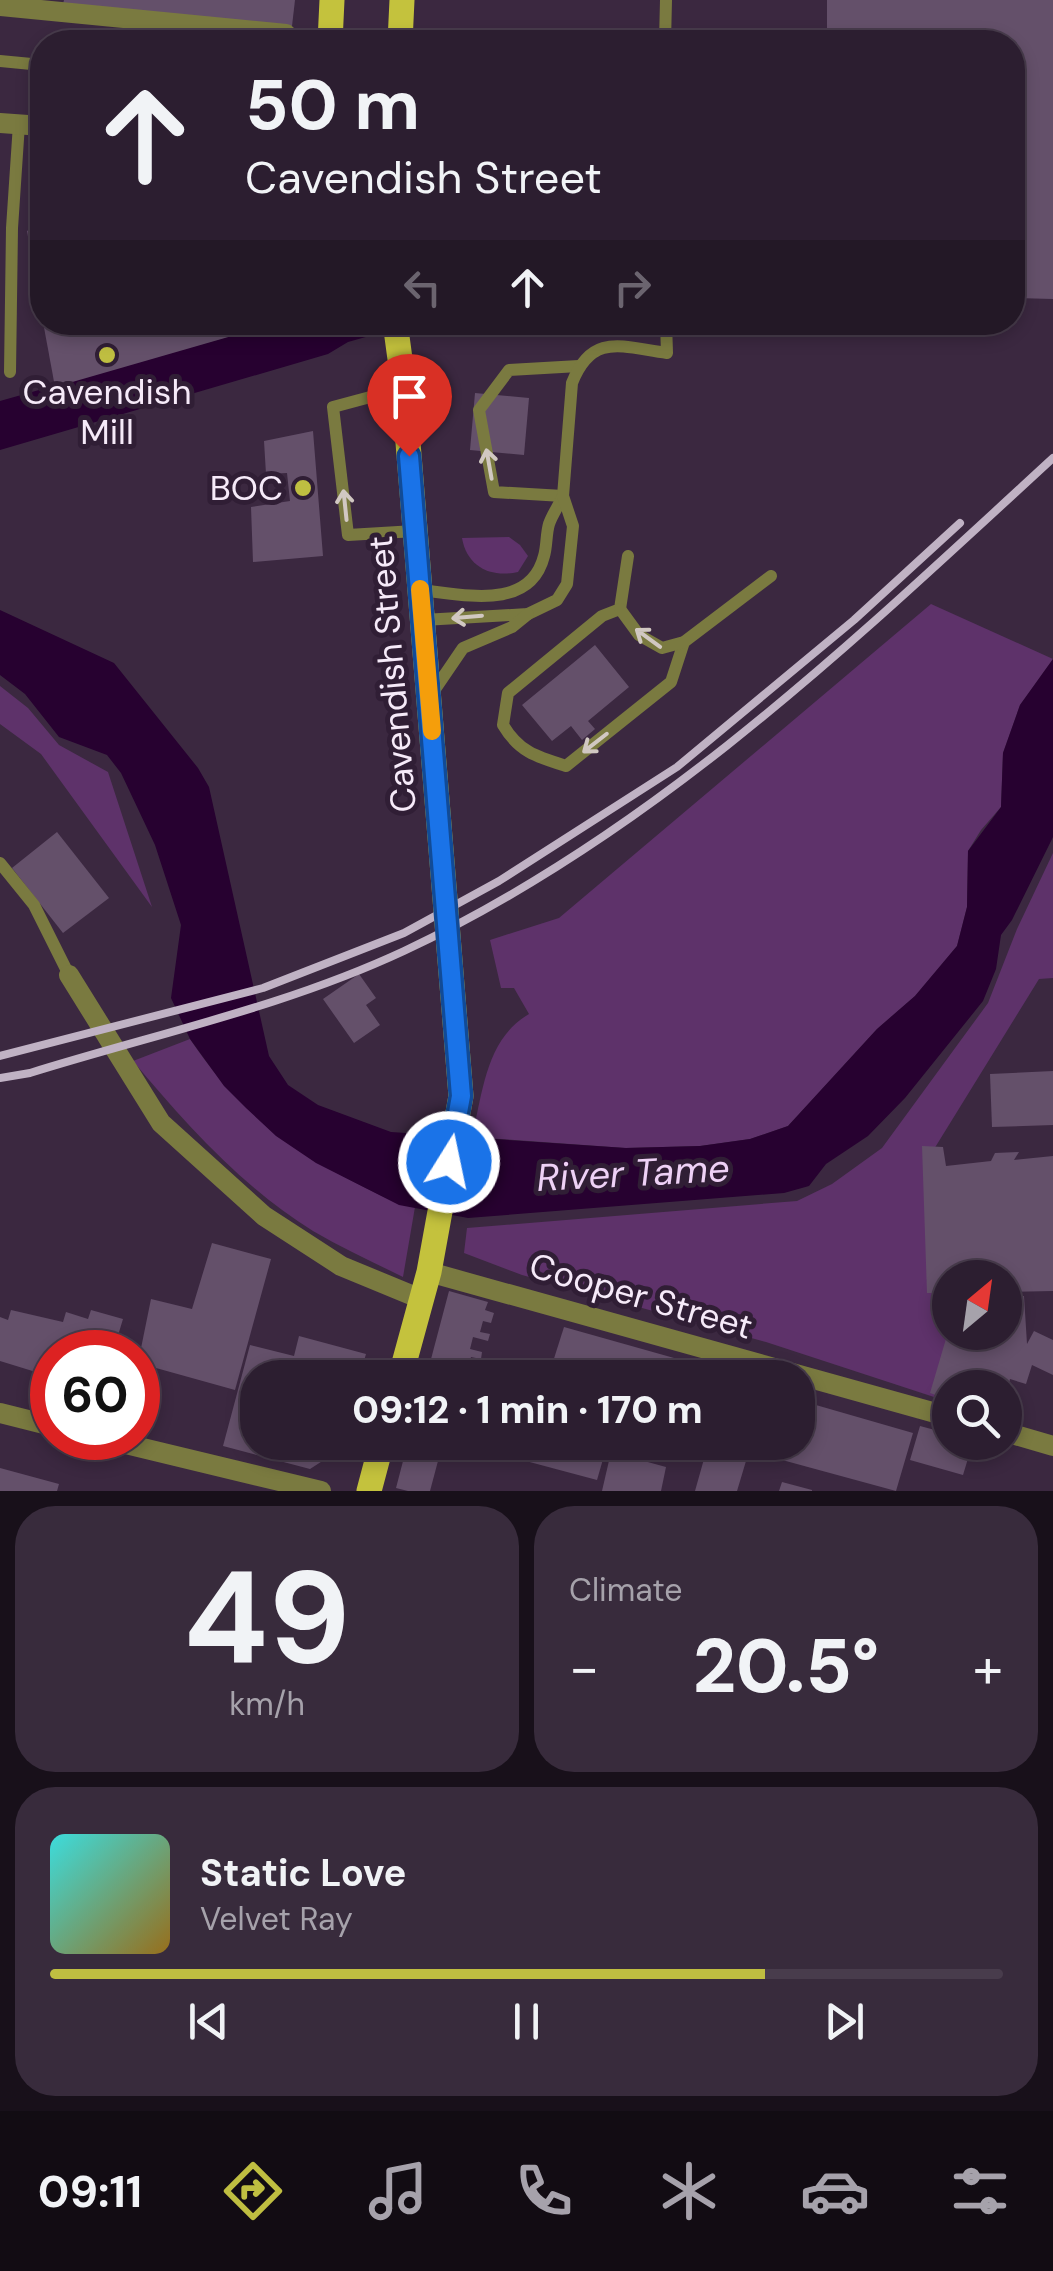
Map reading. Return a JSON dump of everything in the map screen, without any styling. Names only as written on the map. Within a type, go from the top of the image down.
[{"type":"main road","points":[[331,30],[332,0]]},
{"type":"main road","points":[[401,30],[402,0]]},
{"type":"main road","name":"Cavendish Street","points":[[396,335],[461,1096],[436,1240],[405,1360]]},
{"type":"main road","points":[[369,1491],[377,1460]]},
{"type":"street","points":[[0,6],[245,30]]},
{"type":"street","points":[[69,976],[161,1122],[192,1151],[264,1216],[341,1266],[421,1299]]},
{"type":"street","name":"Cooper Street","points":[[429,1272],[932,1412]]},
{"type":"street","points":[[0,1413],[30,1420]]},
{"type":"street","points":[[1022,1437],[1053,1446]]},
{"type":"street","points":[[160,1452],[320,1491]]},
{"type":"lane","points":[[666,0],[666,30]]},
{"type":"lane","points":[[0,61],[30,64]]},
{"type":"lane","points":[[9,123],[10,372]]},
{"type":"lane","points":[[420,590],[482,597],[513,593],[530,583],[544,560],[549,524],[563,496],[572,383],[578,366],[590,350],[611,345],[668,353],[667,335]]},
{"type":"lane","points":[[563,496],[494,492],[479,410],[509,370],[578,366]]},
{"type":"lane","points":[[402,381],[374,396],[333,407],[348,535],[415,532]]},
{"type":"lane","points":[[429,698],[463,648],[512,628],[528,614],[557,600],[567,584],[573,526],[563,496]]},
{"type":"lane","points":[[628,556],[620,609],[647,642],[662,648],[684,642],[771,576]]},
{"type":"lane","points":[[620,609],[602,616],[508,694],[503,725],[513,742],[530,755],[566,766],[672,682],[684,642]]},
{"type":"lane","points":[[422,620],[528,614]]},
{"type":"lane","points":[[0,864],[34,905],[69,976]]},
{"type":"shaded area","points":[[509,537],[528,556],[518,572],[490,572],[482,568],[469,556],[462,538]]},
{"type":"shaded area","points":[[931,604],[1053,659],[1020,705],[1003,753],[1001,807],[968,851],[967,907],[957,946],[915,996],[877,1029],[788,1126],[750,1139],[700,1146],[625,1148],[472,1137],[495,1052],[503,1037],[529,1014],[514,988],[501,988],[490,940],[559,918]]},
{"type":"shaded area","points":[[0,686],[28,708],[59,745],[108,772],[152,907],[41,754],[0,724]]},
{"type":"shaded area","points":[[1053,853],[1053,978],[1039,979],[931,1154],[945,1260],[932,1260],[932,1350],[951,1350],[944,1370],[932,1370],[932,1396],[766,1342],[522,1275],[464,1253],[467,1228],[797,1201],[832,1184],[882,1148],[988,1003]]},
{"type":"shaded area","points":[[190,1039],[225,1084],[285,1140],[358,1184],[415,1207],[403,1277],[313,1231],[263,1195],[194,1130],[133,1061]]},
{"type":"water","points":[[234,335],[373,335],[348,342],[328,354],[0,450],[0,401]]},
{"type":"water","name":"River Tame","points":[[0,610],[114,663],[198,768],[209,787],[269,1056],[288,1085],[318,1105],[391,1132],[626,1148],[700,1146],[750,1139],[788,1126],[877,1029],[915,996],[957,946],[967,907],[968,851],[1001,807],[1003,753],[1020,705],[1053,659],[1053,837],[1001,935],[996,969],[983,1001],[905,1098],[868,1136],[826,1164],[809,1186],[784,1193],[468,1218],[399,1205],[316,1163],[276,1136],[224,1086],[190,1039],[171,998],[181,925],[155,845],[121,773],[107,755],[59,737],[25,694],[0,675]]},
{"type":"building","points":[[64,0],[295,0],[292,26],[63,4]]},
{"type":"building","points":[[827,0],[1053,0],[1053,299],[1025,298],[1025,30],[827,30]]},
{"type":"building","name":"Cavendish Mill","points":[[45,335],[235,335],[55,387]]},
{"type":"building","points":[[475,393],[529,398],[524,455],[470,450]]},
{"type":"building","name":"BOC","points":[[313,431],[323,556],[253,562],[251,507],[290,501],[287,473],[266,474],[264,441]]},
{"type":"building","points":[[595,645],[629,687],[588,721],[595,729],[582,740],[571,726],[552,741],[522,705]]},
{"type":"building","points":[[57,832],[109,898],[63,933],[12,868]]},
{"type":"building","points":[[359,974],[376,998],[366,1005],[380,1025],[354,1043],[323,999]]},
{"type":"building","points":[[1053,1071],[1053,1125],[992,1127],[990,1074]]},
{"type":"building","points":[[922,1146],[943,1147],[946,1166],[991,1161],[995,1153],[1019,1152],[1014,1160],[1053,1156],[1053,1291],[1022,1292],[1022,1260],[932,1260],[932,1293],[927,1293]]},
{"type":"building","points":[[212,1243],[271,1259],[243,1360],[240,1360],[235,1390],[160,1369],[160,1330],[145,1330],[151,1299],[192,1309]]},
{"type":"building","points":[[449,1291],[488,1302],[485,1310],[494,1313],[491,1323],[483,1321],[480,1332],[490,1334],[488,1341],[473,1337],[470,1349],[482,1352],[481,1359],[431,1360]]},
{"type":"building","points":[[1022,1296],[1027,1344],[1034,1331],[1053,1340],[1053,1375],[1032,1365],[1026,1384],[1022,1383],[1022,1370],[937,1370],[943,1350],[1022,1350]]},
{"type":"building","points":[[11,1310],[63,1322],[66,1312],[88,1319],[91,1310],[123,1319],[120,1330],[30,1330],[30,1370],[0,1361],[0,1317],[8,1320]]},
{"type":"building","points":[[564,1327],[681,1360],[554,1360]]},
{"type":"building","points":[[299,1336],[366,1354],[364,1360],[246,1360],[250,1345],[294,1356]]},
{"type":"building","points":[[240,1382],[240,1450],[223,1446]]},
{"type":"building","points":[[815,1405],[913,1433],[896,1491],[782,1460],[815,1460]]},
{"type":"building","points":[[920,1426],[932,1429],[932,1460],[968,1460],[963,1475],[910,1460]]},
{"type":"building","points":[[276,1460],[324,1460],[310,1469]]},
{"type":"building","points":[[403,1460],[438,1460],[430,1491],[396,1488]]},
{"type":"building","points":[[522,1460],[603,1460],[597,1480]]},
{"type":"building","points":[[609,1460],[640,1460],[666,1467],[661,1491],[602,1491]]},
{"type":"building","points":[[704,1460],[746,1460],[737,1491],[695,1491]]},
{"type":"building","points":[[0,1468],[59,1484],[57,1491],[0,1491]]},
{"type":"building","points":[[782,1482],[812,1490],[812,1491],[779,1491]]},
{"type":"railway","points":[[0,1078],[30,1073],[313,988],[404,951],[495,904],[582,850],[747,730],[1053,458]]},
{"type":"railway","points":[[0,1056],[263,988],[404,933],[499,881],[677,767],[854,620],[960,523]]},
{"type":"slow traffic","points":[[420,589],[432,731]]},
{"type":"place","name":"Cavendish Mill","points":[[107,355]]},
{"type":"place","name":"BOC","points":[[303,488]]},
{"type":"route","points":[[409,456],[461,1096],[449,1162]]}]
